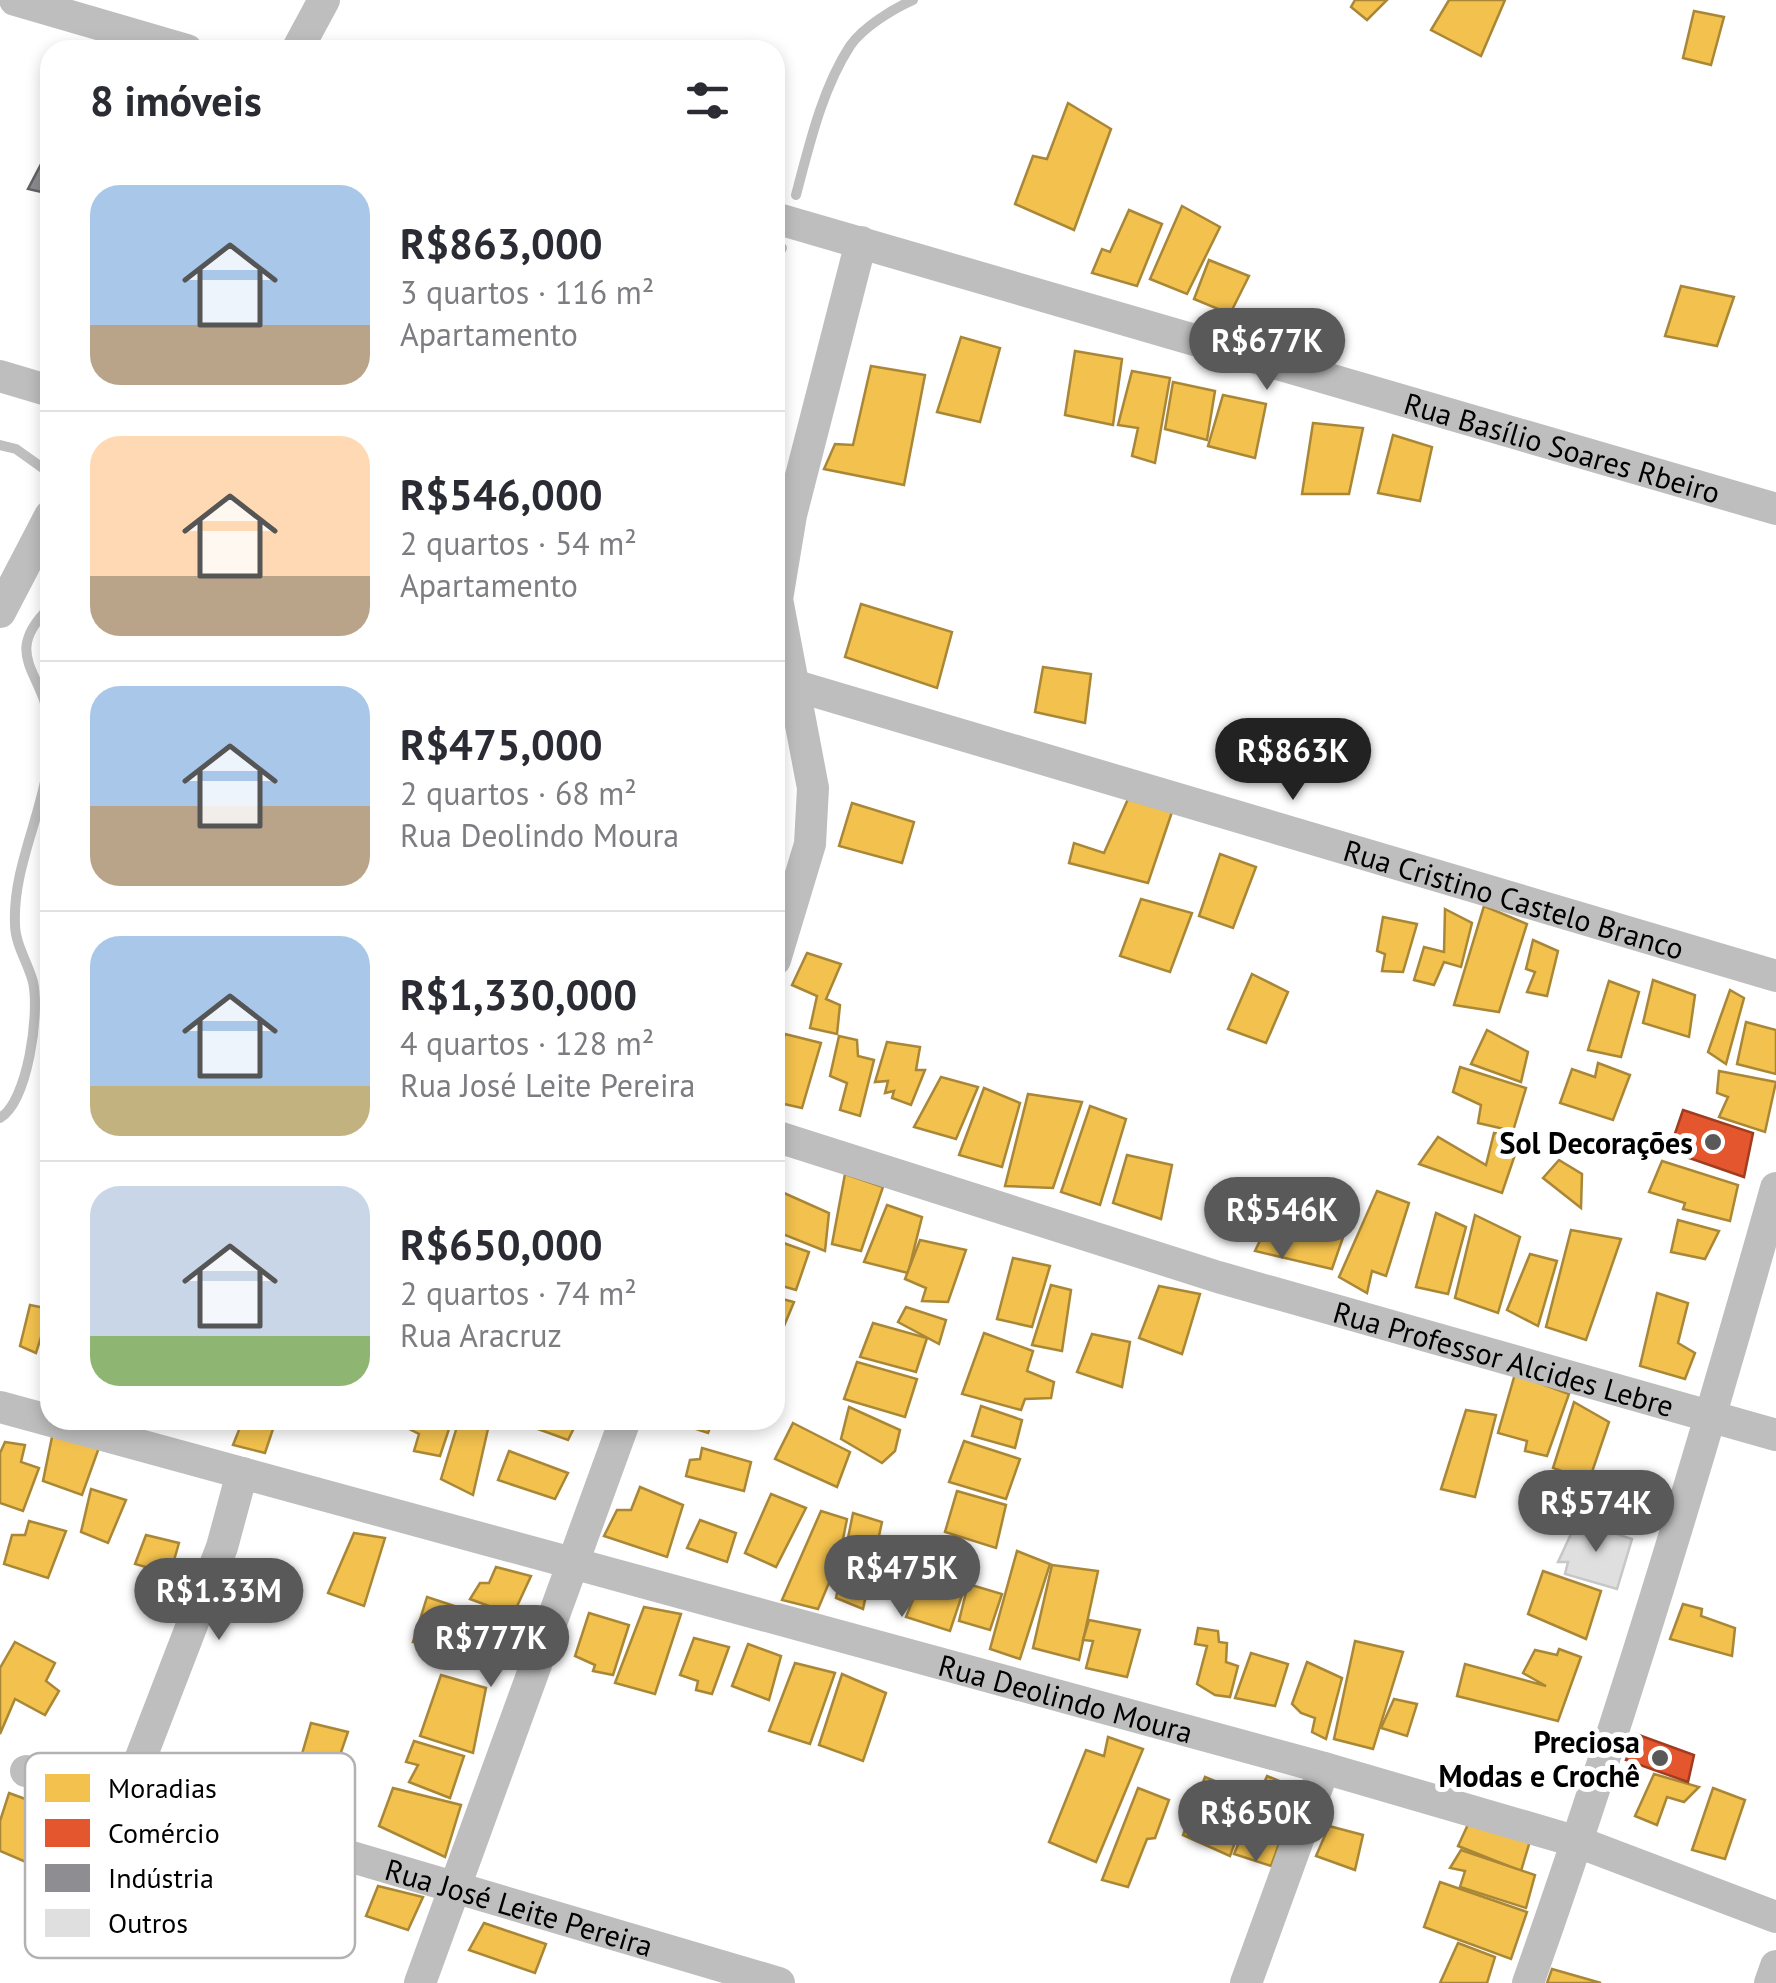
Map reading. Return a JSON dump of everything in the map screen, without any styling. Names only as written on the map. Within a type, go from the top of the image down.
[{"type":"street","points":[[15,0],[153,40]]},
{"type":"street","points":[[302,40],[324,0]]},
{"type":"street","name":"Rua Basílio Soares Rbeiro","points":[[785,221],[1776,509]]},
{"type":"street","points":[[785,546],[860,242]]},
{"type":"street","points":[[0,376],[40,387]]},
{"type":"street","points":[[0,612],[40,535]]},
{"type":"street","points":[[785,645],[814,788],[810,844],[785,927]]},
{"type":"street","name":"Rua Cristino Castelo Branco","points":[[793,685],[1776,976]]},
{"type":"street","name":"Rua Professor Alcides Lebre","points":[[785,1139],[1218,1276],[1776,1435]]},
{"type":"street","points":[[1528,1983],[1578,1842],[1712,1417],[1776,1188]]},
{"type":"street","name":"Rua Deolindo Moura","points":[[0,1407],[40,1418]]},
{"type":"street","name":"Rua Deolindo Moura","points":[[84,1430],[1324,1768],[1578,1842],[1776,1917]]},
{"type":"street","points":[[420,1983],[621,1430]]},
{"type":"street","points":[[143,1753],[222,1546],[242,1473]]},
{"type":"street","points":[[1246,1983],[1324,1768]]},
{"type":"street","name":"Rua José Leite Pereira","points":[[355,1857],[779,1983]]},
{"type":"street","points":[[1770,1983],[1776,1966]]},
{"type":"building: Moradias","points":[[1355,0],[1387,0],[1367,20],[1351,7]]},
{"type":"building: Moradias","points":[[1449,0],[1505,0],[1481,56],[1431,30]]},
{"type":"building: Moradias","points":[[1694,11],[1724,17],[1711,65],[1683,58]]},
{"type":"building: Moradias","points":[[1068,103],[1111,129],[1074,230],[1015,204],[1033,156],[1047,159]]},
{"type":"building: Moradias","points":[[1182,206],[1220,227],[1187,294],[1150,279]]},
{"type":"building: Moradias","points":[[1129,210],[1162,224],[1137,286],[1092,273],[1102,249],[1110,252]]},
{"type":"building: Moradias","points":[[1209,260],[1249,276],[1230,314],[1194,299]]},
{"type":"building: Moradias","points":[[1681,286],[1734,297],[1717,346],[1665,336]]},
{"type":"building: Moradias","points":[[961,337],[1000,348],[980,422],[937,412]]},
{"type":"building: Moradias","points":[[1075,351],[1122,359],[1113,425],[1065,415]]},
{"type":"building: Moradias","points":[[871,366],[925,375],[904,485],[824,469],[835,444],[853,445]]},
{"type":"building: Moradias","points":[[1132,371],[1170,378],[1155,463],[1132,456],[1138,428],[1118,425]]},
{"type":"building: Moradias","points":[[1173,382],[1215,391],[1207,440],[1165,429]]},
{"type":"building: Moradias","points":[[1223,395],[1266,404],[1255,458],[1208,446]]},
{"type":"building: Moradias","points":[[1313,423],[1363,428],[1349,494],[1302,494]]},
{"type":"building: Moradias","points":[[1393,435],[1432,447],[1420,501],[1378,493]]},
{"type":"building: Moradias","points":[[861,604],[952,632],[937,688],[845,657]]},
{"type":"building: Moradias","points":[[1043,667],[1091,674],[1085,723],[1035,712]]},
{"type":"building: Moradias","points":[[1128,799],[1172,812],[1148,883],[1069,863],[1074,843],[1104,853]]},
{"type":"building: Moradias","points":[[852,803],[914,822],[902,863],[839,846]]},
{"type":"building: Moradias","points":[[1220,854],[1256,867],[1233,928],[1199,916]]},
{"type":"building: Moradias","points":[[1141,899],[1192,913],[1170,972],[1120,956]]},
{"type":"building: Moradias","points":[[1484,906],[1527,924],[1499,1012],[1454,1005]]},
{"type":"building: Moradias","points":[[1445,909],[1472,923],[1461,967],[1444,962],[1434,985],[1414,980],[1424,947],[1444,952]]},
{"type":"building: Moradias","points":[[1383,917],[1417,924],[1403,972],[1382,971],[1385,954],[1377,951]]},
{"type":"building: Moradias","points":[[1533,940],[1558,951],[1547,996],[1527,992],[1535,972],[1526,969]]},
{"type":"building: Moradias","points":[[807,953],[841,964],[826,999],[840,1005],[837,1034],[810,1028],[817,996],[792,985]]},
{"type":"building: Moradias","points":[[1252,974],[1288,992],[1266,1043],[1228,1029]]},
{"type":"building: Moradias","points":[[1653,980],[1695,995],[1689,1037],[1643,1023]]},
{"type":"building: Moradias","points":[[1609,981],[1639,992],[1621,1057],[1588,1050]]},
{"type":"building: Moradias","points":[[1730,990],[1744,998],[1726,1064],[1708,1052]]},
{"type":"building: Moradias","points":[[1746,1022],[1776,1030],[1776,1074],[1737,1064]]},
{"type":"building: Moradias","points":[[1487,1030],[1528,1052],[1521,1082],[1471,1064]]},
{"type":"building: Moradias","points":[[785,1034],[821,1043],[802,1108],[785,1104]]},
{"type":"building: Moradias","points":[[839,1036],[857,1040],[858,1056],[874,1060],[860,1116],[840,1110],[847,1083],[830,1076]]},
{"type":"building: Moradias","points":[[887,1042],[920,1047],[916,1070],[925,1070],[911,1105],[892,1098],[894,1091],[885,1093],[888,1081],[875,1082]]},
{"type":"building: Moradias","points":[[1598,1063],[1630,1075],[1613,1120],[1560,1103],[1572,1069],[1595,1077]]},
{"type":"building: Moradias","points":[[1460,1067],[1526,1088],[1513,1131],[1478,1123],[1481,1105],[1453,1092]]},
{"type":"building: Moradias","points":[[1719,1071],[1776,1082],[1765,1132],[1719,1117],[1728,1097],[1717,1093]]},
{"type":"building: Moradias","points":[[941,1077],[978,1087],[956,1139],[914,1127]]},
{"type":"building: Moradias","points":[[984,1088],[1020,1103],[1002,1167],[959,1155]]},
{"type":"building: Moradias","points":[[1028,1094],[1082,1102],[1053,1188],[1005,1186]]},
{"type":"building: Moradias","points":[[1090,1106],[1126,1119],[1100,1205],[1061,1192]]},
{"type":"building: Moradias","points":[[1494,1133],[1521,1137],[1502,1193],[1419,1164],[1438,1137],[1486,1165]]},
{"type":"building: Moradias","points":[[1127,1155],[1172,1165],[1161,1219],[1113,1203]]},
{"type":"building: Moradias","points":[[1559,1160],[1582,1174],[1581,1208],[1543,1178]]},
{"type":"building: Moradias","points":[[1662,1161],[1738,1185],[1730,1221],[1683,1209],[1685,1203],[1649,1192]]},
{"type":"building: Moradias","points":[[845,1174],[883,1187],[861,1251],[832,1244]]},
{"type":"building: Moradias","points":[[1377,1191],[1409,1203],[1386,1276],[1372,1271],[1367,1293],[1339,1277]]},
{"type":"building: Moradias","points":[[785,1193],[829,1213],[825,1251],[785,1235]]},
{"type":"building: Moradias","points":[[887,1205],[922,1217],[908,1273],[864,1262]]},
{"type":"building: Moradias","points":[[1320,1208],[1348,1223],[1332,1269],[1255,1251],[1270,1220],[1309,1233]]},
{"type":"building: Moradias","points":[[1436,1213],[1466,1227],[1448,1294],[1416,1287]]},
{"type":"building: Moradias","points":[[1475,1215],[1520,1237],[1498,1313],[1455,1298]]},
{"type":"building: Moradias","points":[[1678,1220],[1719,1231],[1705,1259],[1671,1252]]},
{"type":"building: Moradias","points":[[1571,1230],[1621,1239],[1586,1340],[1546,1327]]},
{"type":"building: Moradias","points":[[920,1240],[966,1250],[948,1302],[922,1301],[926,1288],[905,1279]]},
{"type":"building: Moradias","points":[[785,1244],[809,1252],[796,1290],[785,1287]]},
{"type":"building: Moradias","points":[[1530,1254],[1557,1261],[1538,1326],[1507,1310]]},
{"type":"building: Moradias","points":[[1013,1258],[1050,1266],[1032,1327],[997,1319]]},
{"type":"building: Moradias","points":[[1051,1285],[1071,1290],[1062,1351],[1032,1345]]},
{"type":"building: Moradias","points":[[1159,1286],[1200,1294],[1182,1354],[1139,1338]]},
{"type":"building: Moradias","points":[[1657,1293],[1688,1303],[1678,1343],[1695,1353],[1685,1379],[1640,1366]]},
{"type":"building: Moradias","points":[[785,1300],[794,1302],[785,1324]]},
{"type":"building: Moradias","points":[[30,1305],[40,1307],[36,1353],[20,1346]]},
{"type":"building: Moradias","points":[[906,1307],[946,1320],[939,1344],[898,1322]]},
{"type":"building: Moradias","points":[[873,1323],[927,1338],[916,1372],[860,1357]]},
{"type":"building: Moradias","points":[[984,1333],[1033,1351],[1027,1371],[1054,1382],[1051,1398],[1025,1399],[1021,1410],[962,1394]]},
{"type":"building: Moradias","points":[[1092,1334],[1130,1342],[1122,1387],[1077,1372]]},
{"type":"building: Moradias","points":[[857,1362],[917,1379],[905,1417],[844,1399]]},
{"type":"building: Moradias","points":[[1515,1374],[1569,1394],[1547,1456],[1525,1451],[1527,1441],[1498,1433]]},
{"type":"building: Moradias","points":[[1574,1402],[1609,1422],[1589,1481],[1553,1468]]},
{"type":"building: Moradias","points":[[981,1406],[1022,1420],[1015,1448],[972,1436]]},
{"type":"building: Moradias","points":[[849,1407],[900,1430],[895,1451],[882,1463],[841,1439]]},
{"type":"building: Moradias","points":[[1466,1410],[1496,1415],[1475,1497],[1441,1489]]},
{"type":"building: Moradias","points":[[793,1423],[850,1452],[837,1487],[775,1459]]},
{"type":"building: Moradias","points":[[53,1430],[101,1442],[82,1495],[43,1481]]},
{"type":"building: Moradias","points":[[239,1430],[273,1430],[265,1453],[233,1445]]},
{"type":"building: Moradias","points":[[411,1430],[449,1430],[440,1456],[414,1451],[419,1434]]},
{"type":"building: Moradias","points":[[456,1430],[488,1430],[473,1495],[441,1479]]},
{"type":"building: Moradias","points":[[540,1430],[573,1430],[568,1440]]},
{"type":"building: Moradias","points":[[964,1441],[1020,1459],[1006,1499],[949,1482]]},
{"type":"building: Moradias","points":[[5,1442],[25,1445],[21,1462],[39,1468],[23,1511],[0,1503],[0,1453]]},
{"type":"building: Moradias","points":[[702,1448],[751,1462],[744,1491],[686,1476],[690,1460],[700,1459]]},
{"type":"building: Moradias","points":[[509,1451],[568,1473],[555,1499],[498,1480]]},
{"type":"building: Moradias","points":[[1599,1481],[1647,1493],[1633,1533],[1593,1516]]},
{"type":"building: Moradias","points":[[640,1487],[683,1505],[667,1557],[604,1536],[617,1510],[631,1510]]},
{"type":"building: Moradias","points":[[91,1489],[126,1500],[108,1543],[81,1532]]},
{"type":"building: Moradias","points":[[957,1491],[1006,1505],[996,1548],[945,1532]]},
{"type":"building: Moradias","points":[[771,1494],[806,1508],[776,1567],[745,1553]]},
{"type":"building: Moradias","points":[[821,1511],[847,1519],[839,1559],[818,1609],[782,1600]]},
{"type":"building: Moradias","points":[[853,1513],[882,1522],[863,1609],[836,1598]]},
{"type":"building: Moradias","points":[[700,1520],[736,1533],[727,1562],[687,1548]]},
{"type":"building: Moradias","points":[[29,1521],[66,1531],[48,1578],[4,1564],[12,1535],[25,1535]]},
{"type":"building: Moradias","points":[[354,1533],[385,1538],[364,1606],[328,1593]]},
{"type":"building: Moradias","points":[[146,1535],[179,1543],[170,1574],[135,1564]]},
{"type":"building: Moradias","points":[[1017,1551],[1050,1564],[1020,1659],[990,1649]]},
{"type":"building: Moradias","points":[[1052,1565],[1098,1571],[1079,1660],[1033,1648]]},
{"type":"building: Moradias","points":[[496,1567],[531,1576],[513,1615],[470,1599],[480,1583],[489,1583]]},
{"type":"building: Moradias","points":[[1543,1571],[1601,1591],[1586,1639],[1528,1614]]},
{"type":"building: Moradias","points":[[922,1577],[964,1589],[950,1631],[906,1617]]},
{"type":"building: Moradias","points":[[968,1584],[1002,1594],[990,1630],[959,1621]]},
{"type":"building: Moradias","points":[[427,1597],[467,1610],[459,1650],[413,1642]]},
{"type":"building: Moradias","points":[[1683,1604],[1702,1609],[1701,1616],[1735,1628],[1732,1656],[1670,1639]]},
{"type":"building: Moradias","points":[[644,1607],[681,1614],[655,1694],[615,1683]]},
{"type":"building: Moradias","points":[[589,1613],[629,1625],[613,1675],[593,1671],[595,1665],[575,1656]]},
{"type":"building: Moradias","points":[[1089,1620],[1140,1630],[1127,1677],[1086,1668],[1093,1641],[1083,1640]]},
{"type":"building: Moradias","points":[[1198,1628],[1218,1631],[1219,1642],[1227,1643],[1226,1662],[1238,1666],[1230,1697],[1215,1695],[1197,1684],[1207,1646],[1195,1644]]},
{"type":"building: Moradias","points":[[694,1638],[729,1647],[712,1694],[696,1690],[698,1681],[680,1675]]},
{"type":"building: Moradias","points":[[1355,1641],[1403,1652],[1373,1749],[1334,1739]]},
{"type":"building: Moradias","points":[[15,1642],[55,1663],[46,1681],[59,1691],[45,1715],[15,1699],[0,1734],[0,1668]]},
{"type":"building: Moradias","points":[[748,1644],[781,1656],[769,1700],[732,1686]]},
{"type":"building: Moradias","points":[[1559,1649],[1581,1657],[1558,1721],[1457,1696],[1465,1664],[1546,1686],[1523,1673],[1535,1650],[1557,1655]]},
{"type":"building: Moradias","points":[[1251,1653],[1288,1664],[1275,1706],[1235,1698]]},
{"type":"building: Moradias","points":[[1307,1662],[1342,1678],[1326,1739],[1312,1732],[1315,1718],[1301,1713],[1292,1704]]},
{"type":"building: Moradias","points":[[795,1663],[835,1673],[810,1744],[769,1731]]},
{"type":"building: Moradias","points":[[842,1674],[886,1693],[863,1761],[819,1745]]},
{"type":"building: Moradias","points":[[441,1675],[486,1688],[473,1753],[420,1736]]},
{"type":"building: Moradias","points":[[1394,1699],[1417,1704],[1407,1736],[1381,1728]]},
{"type":"building: Moradias","points":[[311,1723],[348,1732],[341,1753],[302,1753]]},
{"type":"building: Moradias","points":[[1108,1737],[1143,1749],[1096,1862],[1049,1842],[1086,1750],[1104,1756]]},
{"type":"building: Moradias","points":[[414,1741],[464,1756],[450,1798],[409,1782],[418,1765],[406,1762]]},
{"type":"building: Moradias","points":[[1654,1774],[1699,1787],[1684,1802],[1667,1797],[1657,1825],[1635,1816]]},
{"type":"building: Moradias","points":[[1267,1776],[1299,1789],[1271,1866],[1234,1854]]},
{"type":"building: Moradias","points":[[1205,1777],[1252,1796],[1230,1856],[1183,1835]]},
{"type":"building: Moradias","points":[[393,1788],[461,1805],[445,1857],[379,1826]]},
{"type":"building: Moradias","points":[[1138,1788],[1169,1800],[1155,1838],[1147,1839],[1128,1887],[1102,1880]]},
{"type":"building: Moradias","points":[[1713,1788],[1745,1800],[1725,1859],[1692,1850]]},
{"type":"building: Moradias","points":[[9,1793],[25,1799],[25,1862],[0,1851],[0,1821]]},
{"type":"building: Moradias","points":[[1470,1820],[1530,1841],[1521,1871],[1458,1846]]},
{"type":"building: Moradias","points":[[1329,1826],[1363,1835],[1355,1870],[1316,1856]]},
{"type":"building: Moradias","points":[[1461,1850],[1535,1875],[1526,1908],[1460,1887],[1465,1871],[1450,1868]]},
{"type":"building: Moradias","points":[[1440,1882],[1527,1912],[1511,1959],[1424,1927]]},
{"type":"building: Moradias","points":[[378,1886],[423,1897],[408,1930],[366,1916]]},
{"type":"building: Moradias","points":[[484,1923],[546,1944],[535,1973],[469,1950]]},
{"type":"building: Moradias","points":[[1458,1943],[1495,1957],[1487,1983],[1440,1983]]},
{"type":"building: Moradias","points":[[1552,1969],[1601,1983],[1547,1983]]},
{"type":"building: Comércio","name":"Sol Decorações","points":[[1683,1110],[1753,1133],[1744,1177],[1669,1151]]},
{"type":"building: Comércio","name":"Preciosa Modas e Crochê","points":[[1636,1734],[1694,1755],[1688,1782],[1626,1760]]},
{"type":"building: Indústria","points":[[40,166],[40,192],[28,189]]},
{"type":"building: Outros","points":[[1577,1521],[1632,1539],[1617,1589],[1565,1574],[1568,1562],[1558,1562]]},
{"type":"waterway","points":[[796,195],[824,99],[850,46],[879,19],[913,0]]},
{"type":"waterway","points":[[0,445],[16,449],[40,466]]},
{"type":"waterway","points":[[40,618],[28,638],[26,651],[40,691]]},
{"type":"waterway","points":[[0,1118],[18,1094],[33,1034],[35,996],[16,931],[16,899],[40,803]]},
{"type":"place","name":"Sol Decorações","points":[[1713,1142]]},
{"type":"place","name":"Preciosa Modas e Crochê","points":[[1660,1758]]}]
